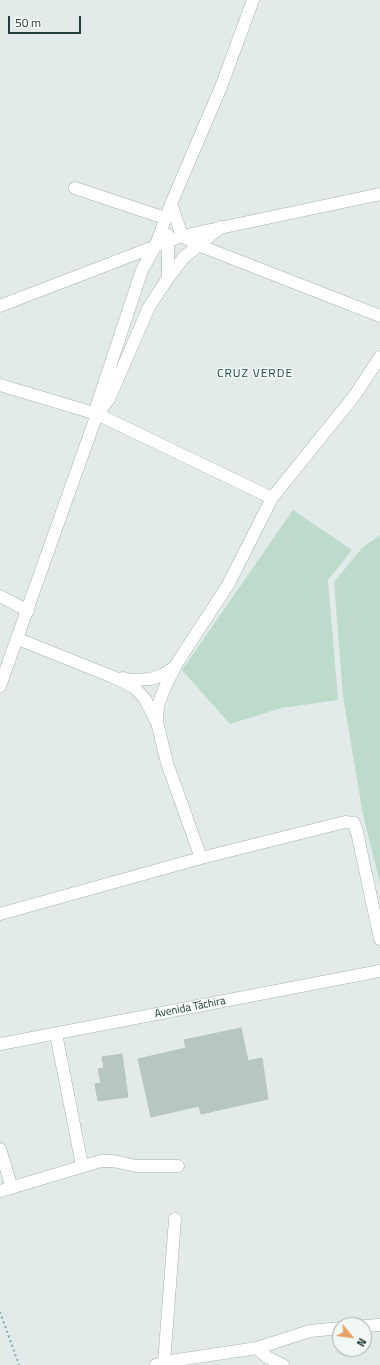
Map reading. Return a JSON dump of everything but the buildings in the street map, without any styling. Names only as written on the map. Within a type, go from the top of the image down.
[{"type":"street","points":[[0,686],[97,414],[97,405],[142,270],[155,247],[171,204],[221,87],[253,0]]},
{"type":"street","points":[[75,188],[166,218]]},
{"type":"street","points":[[0,306],[182,236],[380,194]]},
{"type":"street","points":[[171,204],[182,236],[198,245],[380,316]]},
{"type":"street","points":[[168,278],[168,242],[171,204]]},
{"type":"street","points":[[97,414],[109,399],[149,307],[168,278],[184,257],[221,227]]},
{"type":"street","points":[[221,227],[215,240],[217,247],[226,256]]},
{"type":"street","points":[[142,270],[158,262],[162,264],[168,278]]},
{"type":"street","points":[[157,722],[158,705],[164,687],[228,586],[272,498],[355,395],[380,357]]},
{"type":"street","points":[[0,385],[97,414],[272,498]]},
{"type":"street","points":[[0,596],[28,611]]},
{"type":"street","points":[[18,639],[113,676],[134,687],[142,695],[157,722],[167,763],[201,858]]},
{"type":"street","points":[[113,676],[132,680],[151,679],[162,676],[176,666]]},
{"type":"street","points":[[0,914],[201,858],[345,822],[354,823],[380,939]]},
{"type":"street","name":"Avenida Táchira","points":[[0,1044],[380,971]]},
{"type":"street","points":[[56,1034],[82,1165]]},
{"type":"street","points":[[0,1150],[12,1188]]},
{"type":"street","points":[[0,1191],[82,1165],[108,1161],[136,1166],[178,1166]]},
{"type":"street","points":[[175,1219],[160,1364],[257,1348],[310,1331],[332,1329]]},
{"type":"street","points":[[257,1348],[267,1357],[283,1365]]},
{"type":"path","points":[[0,1312],[19,1365]]},
{"type":"green space","points":[[293,510],[352,550],[328,580],[338,700],[281,708],[230,724],[182,670]]},
{"type":"green space","points":[[380,535],[380,883],[363,815],[343,696],[334,582],[362,548]]},
{"type":"district","name":"CRUZ VERDE","points":[[255,374]]}]
